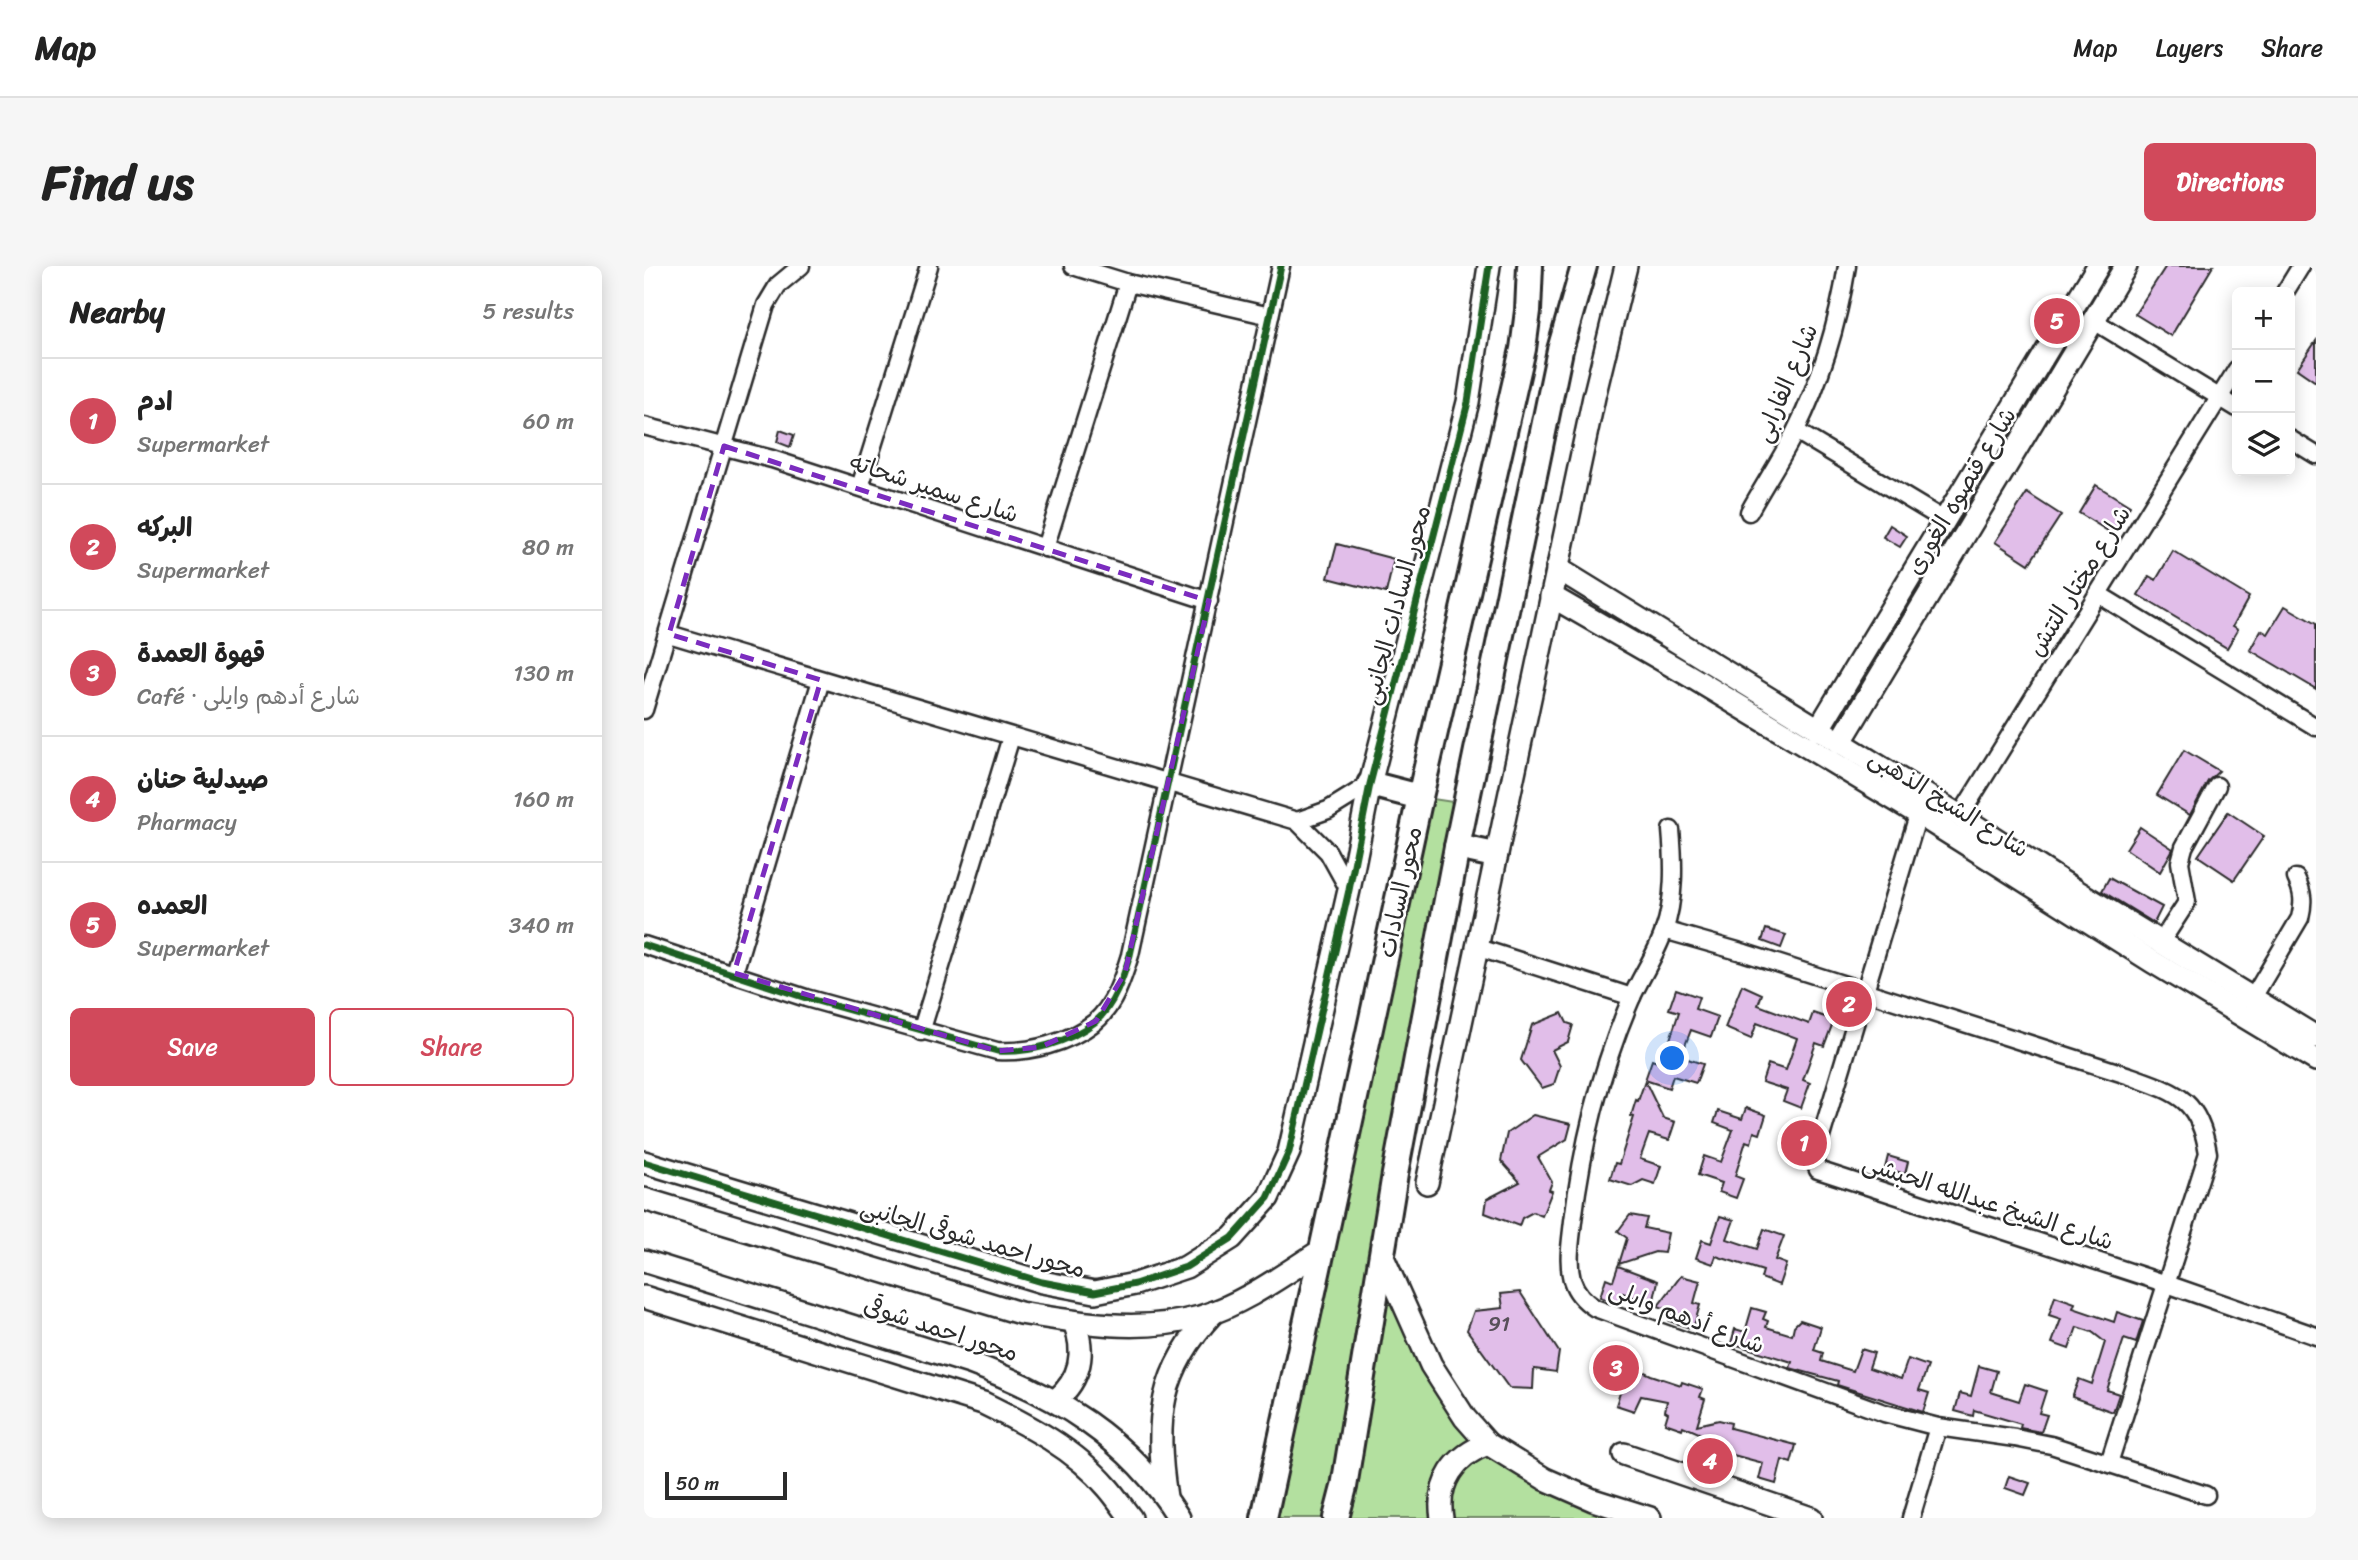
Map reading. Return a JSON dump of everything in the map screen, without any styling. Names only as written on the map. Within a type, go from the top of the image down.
[{"type":"main road","name":"محور السادات","points":[[1264,1518],[1420,797],[1523,349],[1530,266]]},
{"type":"main road","name":"محور السادات","points":[[1336,1518],[1344,1487],[1395,1174],[1457,847],[1558,363],[1584,266]]},
{"type":"main road","points":[[1370,784],[1420,797]]},
{"type":"main road","points":[[1457,847],[1495,855]]},
{"type":"street","points":[[644,710],[766,304],[778,285],[801,266]]},
{"type":"street","points":[[860,487],[929,266]]},
{"type":"street","points":[[1073,266],[1128,283],[1270,316]]},
{"type":"street","points":[[644,945],[806,998],[997,1051],[1015,1052],[1064,1039],[1096,1021],[1117,992],[1125,973],[1281,266]]},
{"type":"street","name":"محور السادات الجانبى","points":[[1335,953],[1370,784],[1468,402],[1489,266]]},
{"type":"street","points":[[1427,1183],[1599,371],[1626,266]]},
{"type":"street","name":"شارع الفارابى","points":[[1749,512],[1796,431],[1828,349],[1847,266]]},
{"type":"street","name":"شارع قنصوه الغورى","points":[[1818,730],[2098,266]]},
{"type":"street","name":"شارع قنصوه الغورى","points":[[1840,743],[2126,266]]},
{"type":"street","points":[[2288,287],[2301,266]]},
{"type":"street","points":[[1045,548],[1128,283]]},
{"type":"street","points":[[2094,321],[2232,405]]},
{"type":"street","name":"شارع مختار التتش","points":[[1960,816],[2232,377]]},
{"type":"street","name":"شارع سمير شحاته","points":[[644,426],[772,459],[1209,601]]},
{"type":"street","points":[[1796,431],[1944,520]]},
{"type":"street","points":[[2295,442],[2316,455]]},
{"type":"street","name":"شارع الشيخ الذهبى","points":[[1557,568],[1840,743],[1921,805],[2153,962],[2316,1060]]},
{"type":"street","points":[[2098,594],[2316,727]]},
{"type":"street","name":"شارع الشيخ الذهبى","points":[[1551,596],[1921,805],[1960,816],[2316,1037]]},
{"type":"street","points":[[668,634],[1297,821],[1328,852],[1349,890]]},
{"type":"street","points":[[734,973],[821,680]]},
{"type":"street","points":[[921,1032],[1011,737]]},
{"type":"street","points":[[1297,821],[1328,810],[1370,784]]},
{"type":"street","points":[[2161,942],[2187,902],[2180,862],[2184,847],[2217,786]]},
{"type":"street","name":"شارع الشيخ عبدالله الحبشى","points":[[1921,805],[1814,1160],[1818,1170],[2167,1284],[2316,1336]]},
{"type":"street","name":"شارع أدهم وايلى","points":[[1671,830],[1674,863],[1672,899],[1664,930],[1632,997],[1613,1048],[1590,1125],[1577,1188],[1569,1253],[1571,1276],[1584,1301],[1595,1308],[1884,1413],[1938,1427],[2051,1445],[2206,1495]]},
{"type":"street","points":[[2252,999],[2300,918],[2302,890],[2296,878]]},
{"type":"street","points":[[1664,930],[1864,990],[2130,1076],[2175,1092],[2189,1104],[2202,1127],[2208,1153],[2109,1463]]},
{"type":"street","points":[[1476,947],[1632,997]]},
{"type":"street","name":"محور احمد شوقى الجانبى","points":[[644,1162],[1042,1282],[1094,1292],[1135,1284],[1186,1267],[1232,1238],[1268,1198],[1289,1152],[1335,953]]},
{"type":"street","name":"محور احمد شوقى","points":[[644,1199],[1020,1313],[1074,1322],[1136,1326],[1199,1317],[1258,1290],[1322,1250]]},
{"type":"street","points":[[1382,1255],[1431,1365],[1465,1418],[1488,1444],[1545,1479],[1593,1500],[1650,1518]]},
{"type":"street","name":"محور احمد شوقى","points":[[644,1261],[970,1363],[1015,1380],[1056,1400],[1128,1452],[1166,1497],[1178,1518]]},
{"type":"street","points":[[676,1307],[686,1275]]},
{"type":"street","points":[[644,1297],[984,1403],[1031,1426],[1074,1457],[1107,1486],[1131,1518]]},
{"type":"street","points":[[1166,1497],[1159,1434],[1165,1395],[1189,1342],[1214,1312]]},
{"type":"street","points":[[1056,1400],[1073,1382],[1081,1359],[1081,1346],[1074,1322]]},
{"type":"street","points":[[1911,1518],[1938,1427]]},
{"type":"street","points":[[1441,1518],[1440,1495],[1449,1472],[1466,1454],[1488,1444]]},
{"type":"street","points":[[1624,1454],[1783,1514],[1811,1518]]},
{"type":"highlighted area","points":[[724,446],[1209,601],[1125,973],[1096,1021],[1041,1047],[997,1051],[734,973],[821,680],[669,634]]},
{"type":"green space","points":[[1420,797],[1466,804],[1382,1255],[1402,1300],[1488,1444],[1650,1518],[1264,1518]]},
{"type":"building","points":[[2166,266],[2213,266],[2171,336],[2135,314]]},
{"type":"building","points":[[2316,341],[2316,382],[2297,369]]},
{"type":"building","points":[[780,430],[794,435],[790,447],[777,442]]},
{"type":"building","points":[[2096,485],[2130,506],[2113,534],[2079,513]]},
{"type":"building","points":[[2027,493],[2061,515],[2029,564],[1995,542]]},
{"type":"building","points":[[1890,525],[1907,536],[1900,547],[1883,537]]},
{"type":"building","points":[[1337,544],[1394,559],[1386,593],[1328,578]]},
{"type":"building","points":[[2173,551],[2249,597],[2233,626],[2238,629],[2227,648],[2138,595],[2149,576],[2156,580]]},
{"type":"building","points":[[2285,606],[2316,624],[2316,689],[2250,650],[2261,630],[2268,634]]},
{"type":"building","points":[[2184,750],[2219,771],[2208,781],[2190,815],[2157,795]]},
{"type":"building","points":[[2228,812],[2264,836],[2234,880],[2198,856]]},
{"type":"building","points":[[2140,827],[2173,849],[2160,872],[2126,849]]},
{"type":"building","points":[[2109,878],[2162,907],[2154,923],[2102,891]]},
{"type":"building","points":[[1766,929],[1786,935],[1781,948],[1762,941]]},
{"type":"building","points":[[1742,985],[1762,994],[1758,1005],[1809,1024],[1813,1013],[1834,1020],[1824,1046],[1816,1043],[1803,1080],[1810,1083],[1801,1108],[1783,1101],[1787,1090],[1762,1082],[1768,1064],[1786,1070],[1797,1038],[1757,1023],[1751,1039],[1725,1028]]},
{"type":"building","points":[[1676,989],[1699,997],[1695,1009],[1718,1017],[1711,1037],[1691,1030],[1686,1043],[1682,1057],[1703,1064],[1696,1083],[1673,1076],[1669,1088],[1645,1080],[1652,1060],[1662,1064],[1679,1012],[1669,1009]]},
{"type":"building","points":[[1562,1013],[1567,1023],[1573,1025],[1568,1042],[1552,1050],[1560,1066],[1554,1084],[1542,1088],[1521,1060],[1532,1025]]},
{"type":"building","points":[[1645,1081],[1663,1118],[1675,1122],[1669,1140],[1649,1134],[1640,1159],[1661,1166],[1655,1184],[1643,1180],[1632,1186],[1610,1179],[1615,1163],[1619,1164],[1634,1117],[1631,1116],[1636,1100],[1638,1101]]},
{"type":"building","points":[[1746,1108],[1766,1115],[1760,1134],[1754,1132],[1751,1143],[1746,1141],[1735,1176],[1743,1179],[1736,1198],[1719,1192],[1722,1183],[1698,1175],[1704,1156],[1721,1162],[1733,1130],[1714,1123],[1718,1111],[1742,1119]]},
{"type":"building","points":[[1533,1115],[1571,1124],[1567,1139],[1538,1157],[1552,1182],[1549,1190],[1552,1191],[1542,1216],[1533,1212],[1522,1218],[1519,1226],[1485,1213],[1487,1199],[1520,1182],[1501,1161],[1507,1133]]},
{"type":"building","points":[[1888,1156],[1908,1162],[1905,1174],[1885,1168]]},
{"type":"building","points":[[1630,1215],[1647,1218],[1644,1228],[1668,1233],[1664,1253],[1655,1252],[1619,1264],[1627,1238],[1618,1231]]},
{"type":"building","points":[[1720,1216],[1734,1220],[1727,1239],[1757,1249],[1764,1229],[1784,1236],[1775,1260],[1786,1264],[1779,1285],[1761,1278],[1763,1271],[1716,1256],[1713,1264],[1696,1258],[1702,1240],[1711,1243]]},
{"type":"building","points":[[1618,1266],[1658,1281],[1653,1304],[1623,1293],[1619,1304],[1600,1297],[1606,1278],[1613,1281]]},
{"type":"building","points":[[1681,1276],[1700,1281],[1694,1303],[1700,1305],[1693,1329],[1669,1321],[1673,1311],[1658,1306]]},
{"type":"building","points":[[1520,1292],[1559,1352],[1556,1372],[1534,1369],[1533,1389],[1509,1388],[1467,1330],[1474,1311],[1503,1308],[1501,1294]]},
{"type":"building","points":[[2055,1296],[2075,1303],[2073,1308],[2114,1322],[2117,1312],[2143,1321],[2136,1343],[2124,1339],[2107,1390],[2119,1394],[2113,1412],[2072,1397],[2079,1379],[2092,1384],[2105,1342],[2092,1332],[2077,1327],[2069,1349],[2052,1343],[2061,1319],[2049,1315]]},
{"type":"building","points":[[1752,1308],[1766,1312],[1763,1319],[1768,1321],[1766,1327],[1792,1335],[1794,1326],[1800,1320],[1821,1327],[1814,1350],[1823,1353],[1821,1361],[1853,1371],[1861,1349],[1874,1353],[1869,1368],[1901,1379],[1908,1359],[1928,1366],[1919,1390],[1929,1393],[1923,1412],[1837,1385],[1838,1381],[1790,1368],[1792,1362],[1731,1343],[1735,1329],[1745,1332]]},
{"type":"building","points":[[1616,1354],[1642,1362],[1640,1370],[1651,1375],[1703,1389],[1700,1397],[1705,1399],[1697,1425],[1719,1420],[1731,1423],[1730,1428],[1796,1445],[1791,1463],[1782,1460],[1776,1484],[1759,1479],[1763,1463],[1733,1455],[1726,1472],[1705,1463],[1715,1440],[1683,1426],[1682,1429],[1665,1423],[1667,1401],[1641,1396],[1634,1411],[1616,1405],[1623,1384],[1608,1379]]},
{"type":"building","points":[[1979,1366],[1997,1371],[1991,1392],[2019,1401],[2025,1384],[2046,1391],[2039,1413],[2047,1415],[2041,1432],[2020,1428],[2021,1424],[1974,1410],[1973,1416],[1955,1411],[1960,1393],[1971,1396]]},
{"type":"building","points":[[2009,1476],[2030,1483],[2025,1495],[2005,1488]]},
{"type":"cycle path","points":[[644,945],[806,998],[997,1051],[1035,1048],[1061,1041],[1073,1036],[1102,1015],[1117,991],[1130,955],[1281,266]]},
{"type":"cycle path","points":[[644,1162],[1042,1282],[1095,1292],[1135,1284],[1186,1267],[1232,1238],[1268,1198],[1289,1152],[1349,890],[1370,784],[1468,402],[1489,266]]},
{"type":"place","name":"العمده","points":[[2057,321]]},
{"type":"place","name":"البركه","points":[[1849,1004]]},
{"type":"place","name":"ادم","points":[[1804,1143]]},
{"type":"place","name":"قهوة العمدة","points":[[1616,1368]]},
{"type":"place","name":"صيدلية حنان","points":[[1710,1461]]}]
